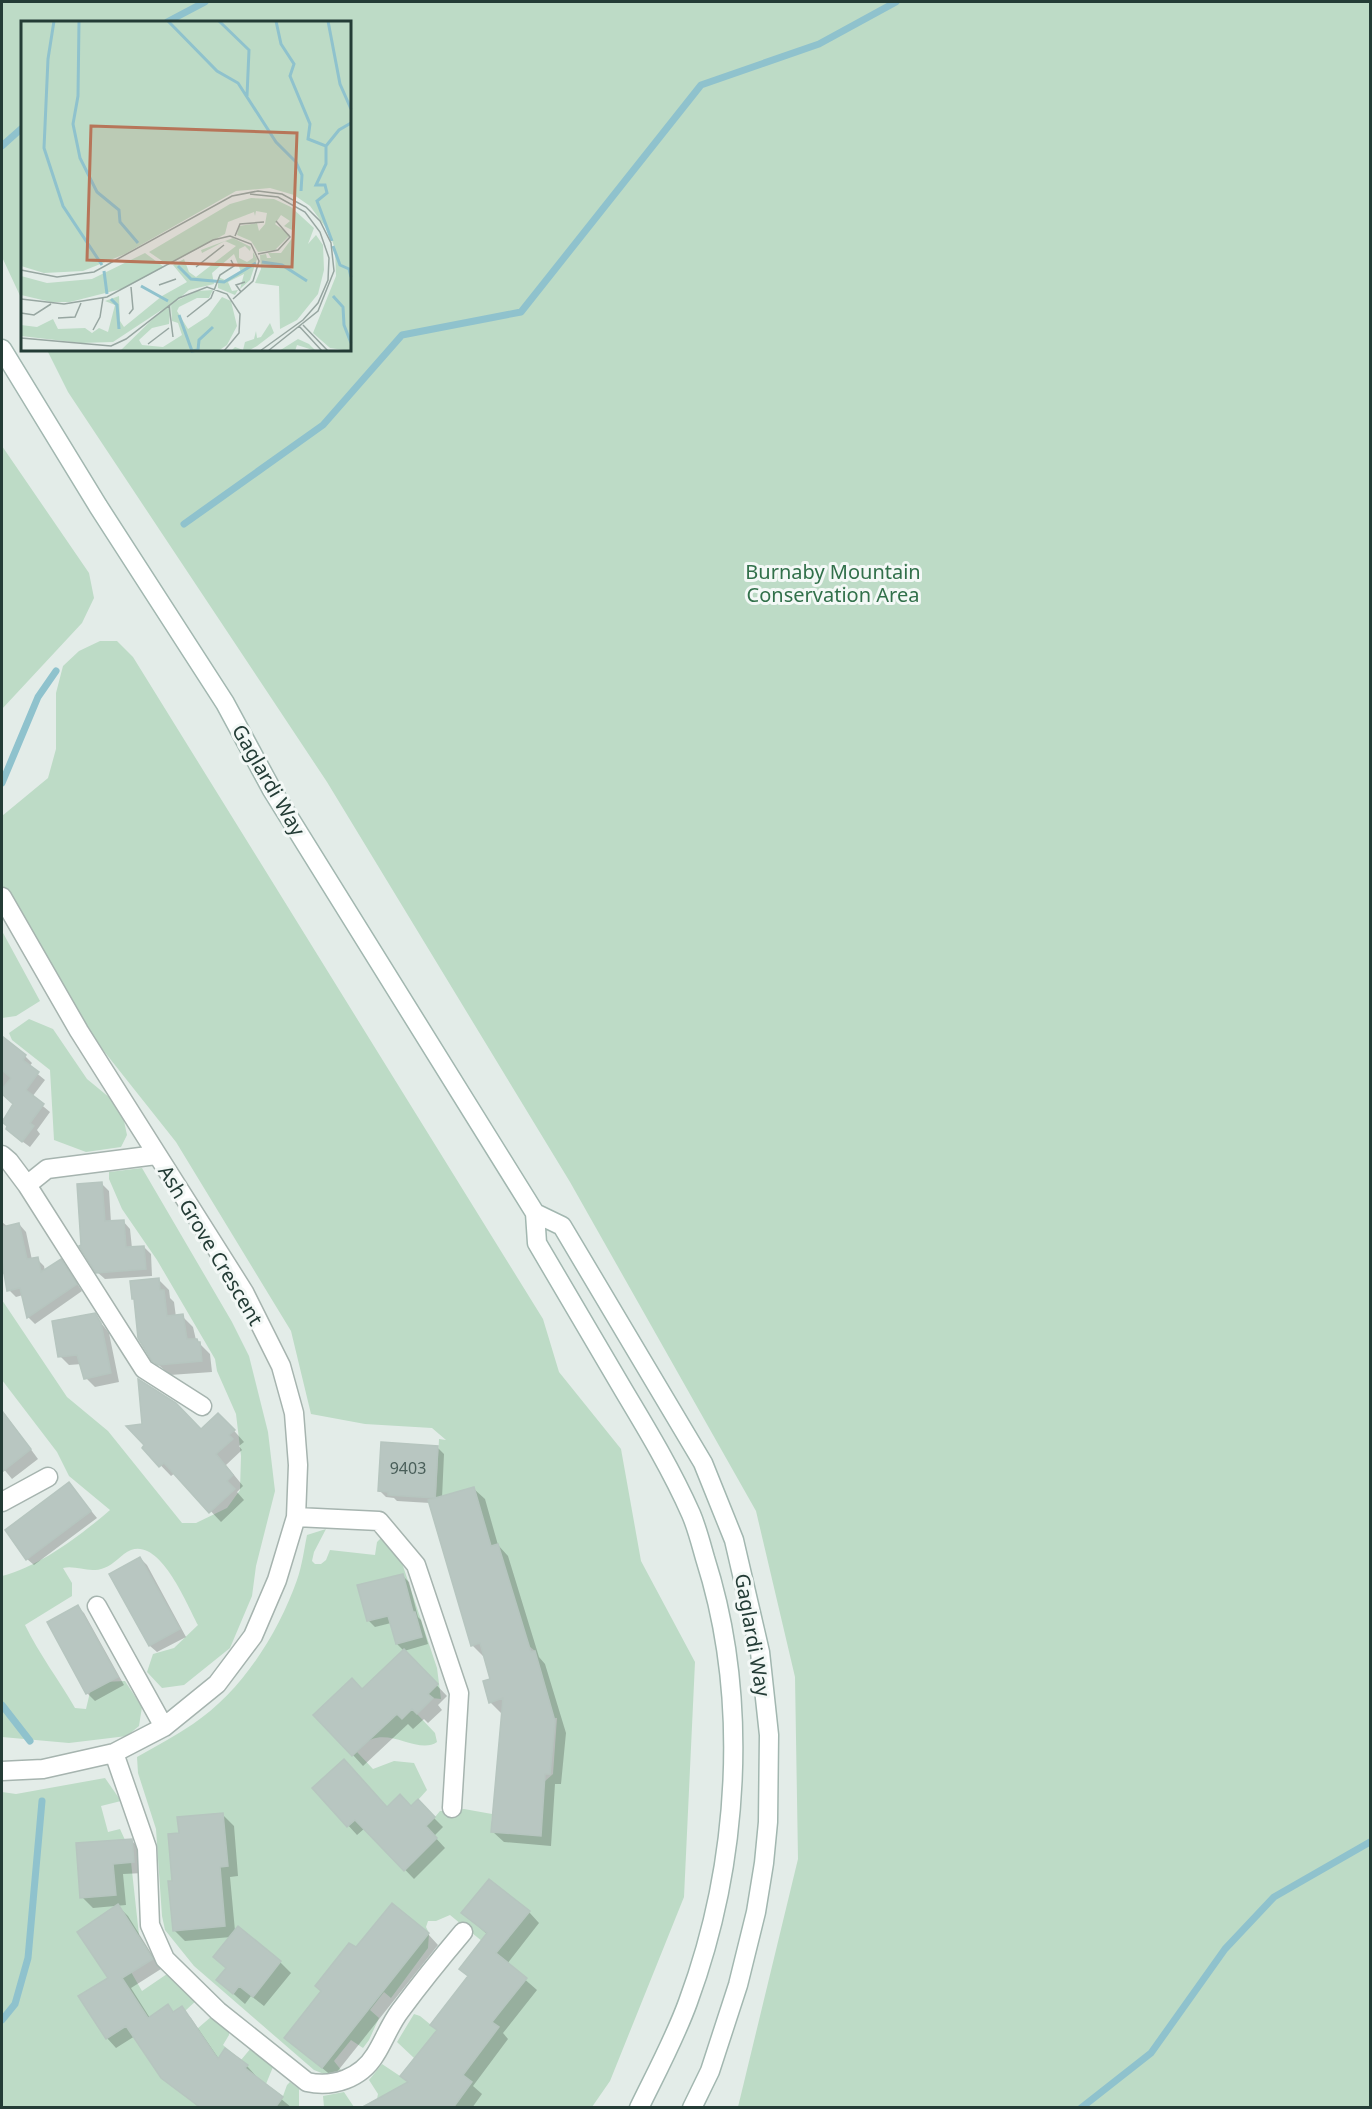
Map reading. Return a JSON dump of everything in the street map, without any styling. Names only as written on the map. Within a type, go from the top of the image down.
[{"type":"main road","name":"Gaglardi Way","points":[[2,349],[98,506],[225,703],[272,790],[535,1213],[537,1243],[664,1460],[692,1516],[712,1581],[725,1636],[732,1682],[734,1736],[731,1802],[724,1863],[710,1935],[688,2003],[639,2108]]},
{"type":"main road","name":"Ash Grove Crescent","points":[[2,897],[79,1032],[244,1292],[281,1366],[294,1413],[298,1466],[296,1517],[277,1580],[253,1636],[217,1684],[164,1727],[114,1753],[43,1769],[2,1771]]},
{"type":"main road","points":[[2,1155],[27,1185],[144,1369],[202,1406]]},
{"type":"main road","name":"Ash Grove Crescent","points":[[27,1185],[47,1169],[156,1155]]},
{"type":"main road","name":"Gaglardi Way","points":[[535,1213],[562,1226],[703,1463],[734,1540],[760,1652],[769,1735],[768,1822],[764,1863],[756,1912],[738,1985],[710,2071],[693,2108]]},
{"type":"main road","points":[[2,1502],[48,1477]]},
{"type":"main road","points":[[296,1517],[379,1521],[416,1565],[459,1693],[452,1808]]},
{"type":"main road","points":[[97,1606],[164,1727]]},
{"type":"main road","points":[[114,1753],[147,1848],[150,1925],[165,1959],[218,2011],[307,2082],[318,2084],[343,2081],[366,2067],[375,2056],[398,2014],[463,1932]]},
{"type":"green space","name":"Burnaby Mountain Conservation Area","points":[[2,2],[1370,2],[1370,2107],[738,2107],[798,1859],[795,1677],[756,1511],[570,1182],[327,782],[68,392],[48,351],[351,351],[351,21],[21,21],[21,298],[2,257]]},
{"type":"green space","points":[[2,446],[89,573],[94,598],[82,623],[2,709]]},
{"type":"green space","points":[[100,641],[117,641],[133,657],[543,1319],[559,1372],[621,1449],[641,1561],[695,1662],[684,1897],[610,2081],[592,2107],[361,2107],[377,2099],[378,2094],[369,2080],[382,2064],[400,2076],[414,2058],[397,2042],[414,2014],[420,2016],[447,2038],[492,2022],[527,1978],[450,1915],[436,1921],[428,1921],[426,1927],[429,1933],[428,1948],[391,1998],[384,1992],[370,2010],[379,2018],[363,2048],[351,2040],[334,2061],[341,2070],[324,2074],[314,2070],[194,1966],[165,1930],[156,1829],[138,1773],[137,1757],[193,1724],[227,1696],[242,1679],[268,1641],[289,1600],[297,1580],[307,1535],[326,1529],[314,1552],[312,1561],[315,1564],[321,1564],[326,1560],[330,1550],[375,1555],[377,1542],[382,1537],[398,1551],[437,1668],[441,1699],[432,1698],[417,1714],[435,1733],[437,1742],[423,1745],[380,1737],[370,1740],[357,1752],[373,1769],[394,1761],[414,1763],[427,1790],[418,1800],[435,1817],[440,1811],[464,1809],[492,1814],[491,1832],[540,1835],[544,1782],[553,1774],[557,1718],[508,1716],[550,1702],[535,1651],[529,1646],[498,1544],[484,1547],[487,1533],[474,1487],[436,1498],[439,1439],[446,1440],[432,1428],[365,1424],[311,1414],[291,1331],[176,1142],[61,997],[2,886],[2,816],[48,778],[56,749],[56,693],[63,666],[79,651]]},
{"type":"green space","points":[[2,931],[40,1001],[16,1016],[2,1018]]},
{"type":"green space","points":[[29,1019],[53,1029],[87,1079],[121,1107],[127,1135],[121,1147],[86,1152],[54,1140],[50,1070],[12,1040],[9,1033]]},
{"type":"green space","points":[[142,1168],[232,1322],[249,1356],[268,1432],[275,1491],[256,1566],[252,1596],[230,1648],[184,1685],[162,1688],[147,1672],[153,1654],[174,1648],[198,1625],[172,1576],[153,1554],[142,1549],[131,1550],[108,1567],[99,1570],[63,1568],[72,1583],[72,1596],[25,1625],[75,1708],[86,1709],[91,1688],[104,1682],[125,1681],[142,1707],[139,1726],[127,1736],[69,1743],[2,1737],[2,1576],[45,1558],[86,1530],[110,1510],[69,1476],[57,1452],[2,1380],[2,1300],[67,1397],[108,1431],[182,1523],[196,1523],[227,1508],[240,1490],[241,1456],[236,1414],[217,1371],[215,1359],[157,1260],[122,1209],[109,1179],[109,1172]]},
{"type":"green space","points":[[105,1778],[121,1801],[101,1806],[108,1832],[120,1829],[125,1840],[76,1844],[116,1895],[113,1864],[131,1862],[139,1935],[153,1958],[131,1972],[142,1991],[167,1974],[198,1999],[185,2011],[197,2029],[212,2016],[229,2031],[223,2045],[241,2060],[251,2048],[273,2067],[266,2084],[283,2096],[290,2082],[299,2089],[299,2107],[2,2107],[2,1792],[16,1794]]},
{"type":"green space","points":[[344,2092],[354,2107],[324,2107],[323,2096]]},
{"type":"building","points":[[2,1036],[26,1055],[23,1060],[39,1072],[26,1090],[44,1104],[30,1123],[34,1126],[22,1142],[6,1129],[7,1126],[2,1122],[13,1104],[2,1094],[2,1089],[11,1078],[2,1070]]},
{"type":"building","points":[[102,1182],[105,1221],[124,1220],[126,1247],[144,1246],[146,1269],[96,1273],[79,1246],[81,1245],[77,1184]]},
{"type":"building","points":[[19,1223],[27,1259],[38,1257],[41,1272],[61,1259],[77,1284],[27,1318],[20,1288],[7,1291],[2,1262],[2,1227]]},
{"type":"building","points":[[159,1278],[160,1290],[164,1290],[167,1316],[183,1314],[187,1339],[197,1339],[200,1342],[202,1361],[158,1365],[152,1361],[138,1338],[130,1281]]},
{"type":"building","points":[[95,1313],[101,1323],[111,1373],[84,1379],[77,1355],[58,1357],[52,1321]]},
{"type":"building","points":[[138,1379],[176,1403],[201,1429],[218,1413],[235,1430],[229,1435],[233,1439],[216,1454],[233,1475],[227,1481],[235,1489],[209,1513],[164,1463],[159,1467],[142,1448],[144,1445],[126,1426],[142,1424]]},
{"type":"building","points":[[2,1411],[31,1449],[2,1472]]},
{"type":"building","points":[[381,1442],[438,1446],[435,1498],[388,1495],[388,1492],[378,1491]]},
{"type":"building","points":[[69,1482],[91,1511],[26,1560],[5,1530]]},
{"type":"building","points":[[474,1487],[491,1546],[498,1544],[531,1652],[535,1651],[555,1721],[550,1774],[545,1774],[541,1836],[491,1832],[503,1698],[489,1703],[483,1681],[490,1679],[480,1643],[471,1646],[428,1500]]},
{"type":"building","points":[[140,1557],[180,1629],[149,1646],[109,1574]]},
{"type":"building","points":[[403,1574],[422,1637],[396,1644],[388,1616],[367,1621],[357,1585]]},
{"type":"building","points":[[78,1605],[118,1677],[86,1694],[47,1622]]},
{"type":"building","points":[[404,1649],[438,1684],[428,1694],[433,1698],[417,1714],[412,1709],[402,1719],[397,1714],[352,1756],[313,1715],[352,1678],[362,1689]]},
{"type":"building","points":[[344,1759],[387,1807],[400,1794],[411,1806],[418,1799],[435,1817],[426,1826],[437,1838],[404,1871],[355,1820],[347,1827],[312,1788]]},
{"type":"building","points":[[223,1813],[228,1866],[220,1867],[225,1926],[173,1931],[168,1881],[172,1881],[168,1834],[179,1833],[177,1817]]},
{"type":"building","points":[[132,1839],[134,1862],[113,1864],[116,1895],[80,1898],[76,1843]]},
{"type":"building","points":[[489,1879],[530,1911],[496,1953],[527,1978],[492,2022],[499,2027],[463,2075],[472,2082],[453,2108],[361,2108],[408,2082],[400,2076],[437,2030],[430,2025],[468,1976],[459,1969],[487,1933],[461,1913]]},
{"type":"building","points":[[392,1903],[429,1933],[322,2068],[284,2038],[321,1991],[315,1986],[349,1943],[356,1947]]},
{"type":"building","points":[[118,1904],[153,1959],[122,1978],[148,2018],[168,2004],[173,2012],[182,2006],[218,2059],[225,2048],[248,2065],[245,2068],[283,2097],[275,2108],[201,2108],[161,2078],[126,2026],[106,2039],[78,1996],[108,1978],[77,1932]]},
{"type":"building","points":[[238,1926],[281,1961],[253,1997],[239,1986],[233,1994],[216,1980],[226,1968],[213,1957]]},
{"type":"waterway","points":[[169,21],[205,2]]},
{"type":"waterway","points":[[184,524],[323,425],[402,335],[521,312],[701,85],[819,44],[896,2]]},
{"type":"waterway","points":[[2,146],[21,129]]},
{"type":"waterway","points":[[2,783],[38,697],[56,671]]},
{"type":"waterway","points":[[2,1705],[30,1741]]},
{"type":"waterway","points":[[2,2020],[15,2004],[28,1958],[42,1801]]},
{"type":"waterway","points":[[1081,2108],[1151,2053],[1225,1949],[1274,1897],[1370,1842]]}]
